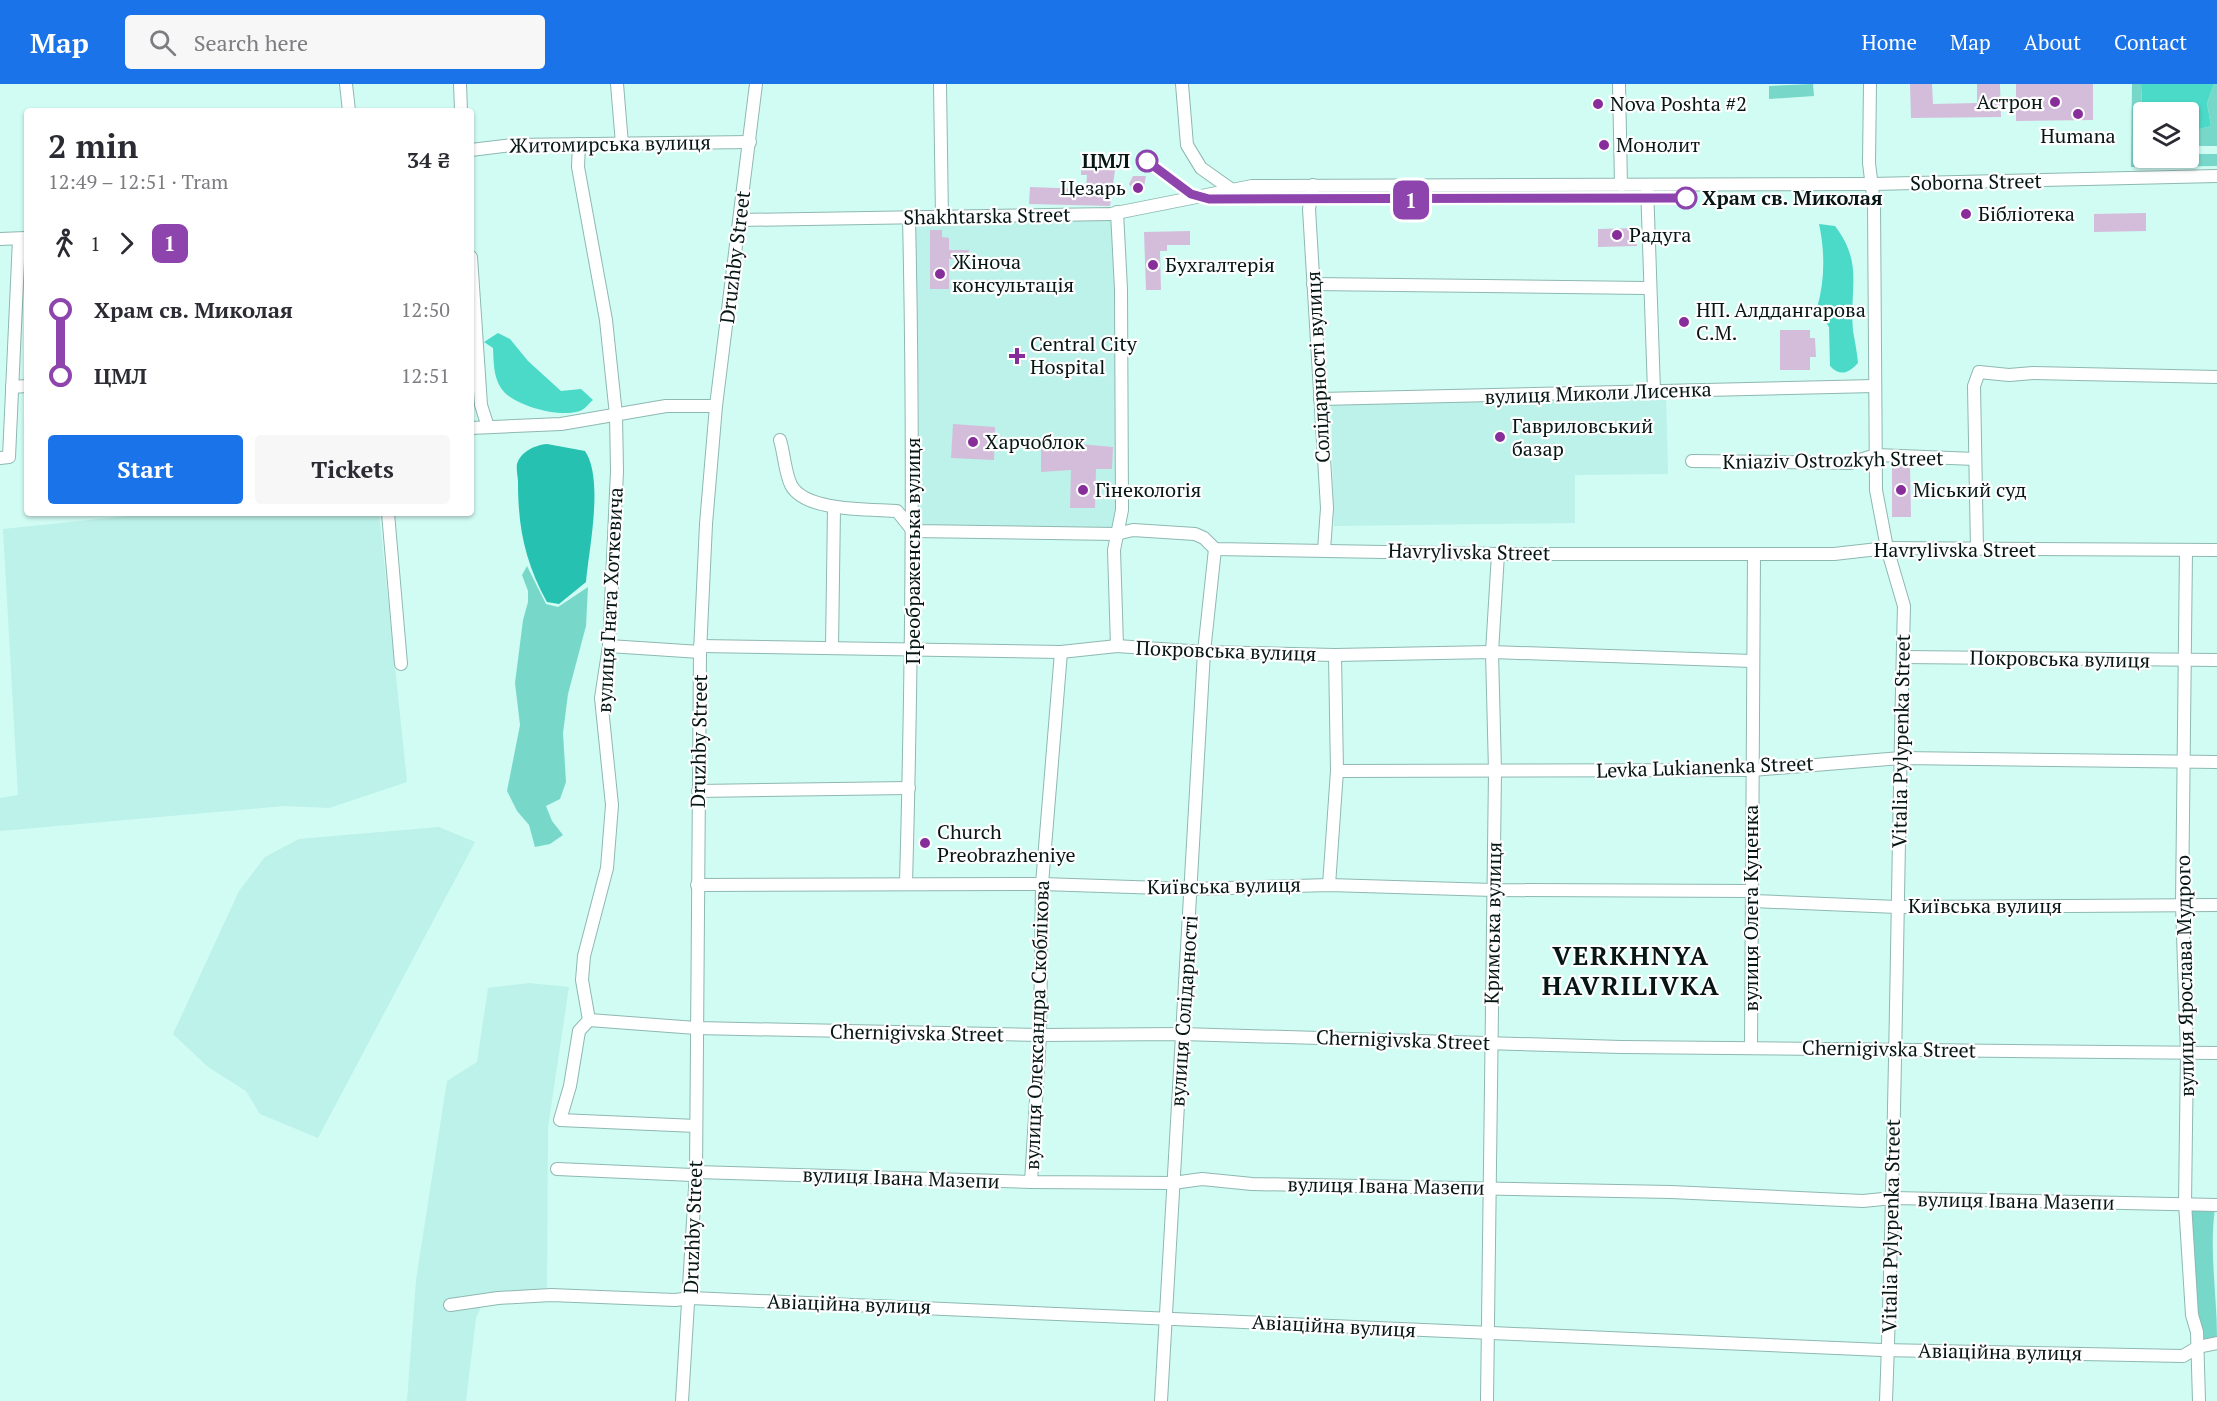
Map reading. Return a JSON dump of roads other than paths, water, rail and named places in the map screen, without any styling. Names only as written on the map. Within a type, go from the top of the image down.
[{"type":"street","points":[[346,84],[349,108]]},
{"type":"street","points":[[459,84],[461,108]]},
{"type":"street","points":[[617,84],[622,144]]},
{"type":"street","name":"Druzhby Street","points":[[682,1401],[691,1298],[696,1172],[700,649],[716,406],[756,84]]},
{"type":"street","points":[[940,84],[942,218]]},
{"type":"street","points":[[1182,84],[1186,145],[1201,168],[1232,190]]},
{"type":"street","points":[[1619,84],[1621,185]]},
{"type":"street","name":"Vitalia Pylypenka Street","points":[[1870,84],[1869,163],[1872,184],[1876,490],[1887,548],[1904,606],[1893,1048],[1893,1198],[1886,1401]]},
{"type":"street","name":"Житомирська вулиця","points":[[474,150],[512,145],[750,142]]},
{"type":"street","name":"вулиця Гната Хоткевича","points":[[579,144],[578,167],[606,320],[616,415],[617,471],[611,553],[609,646],[601,698],[612,805],[607,868],[584,956],[582,981],[589,1020]]},
{"type":"street","name":"Soborna Street","points":[[1232,190],[1252,186],[1313,185],[1872,184],[2217,176]]},
{"type":"street","name":"Солідарності вулиця","points":[[1313,185],[1309,208],[1326,508],[1324,550]]},
{"type":"street","points":[[1647,185],[1652,392]]},
{"type":"street","name":"Shakhtarska Street","points":[[740,220],[942,218],[1117,212],[1232,190]]},
{"type":"street","points":[[1117,212],[1121,289],[1122,510],[1116,534],[1117,646]]},
{"type":"street","name":"Преображенська вулиця","points":[[906,884],[912,648],[914,425],[909,218]]},
{"type":"street","points":[[0,239],[23,238],[12,387],[4,457]]},
{"type":"street","points":[[1650,240],[1643,249],[1652,392]]},
{"type":"street","points":[[1313,284],[1645,288]]},
{"type":"street","points":[[474,301],[481,405],[488,427]]},
{"type":"street","points":[[0,348],[14,347]]},
{"type":"street","points":[[1977,549],[1974,386],[1979,372],[2009,375],[2033,373],[2217,377]]},
{"type":"street","points":[[12,387],[24,386]]},
{"type":"street","name":"вулиця Миколи Лисенка","points":[[1320,399],[1875,386]]},
{"type":"street","points":[[474,428],[561,424],[666,406],[716,406]]},
{"type":"street","points":[[780,440],[791,485],[801,497],[834,507],[897,511],[913,531],[1116,534],[1133,530],[1195,534],[1204,538],[1215,549]]},
{"type":"street","name":"Kniaziv Ostrozkyh Street","points":[[1692,461],[1850,462],[1876,455],[1975,459]]},
{"type":"street","points":[[832,648],[834,507]]},
{"type":"street","points":[[388,516],[401,664]]},
{"type":"street","name":"Havrylivska Street","points":[[1215,549],[1498,554],[1834,554],[1887,548],[2217,550]]},
{"type":"street","name":"вулиця Солідарності","points":[[1161,1401],[1204,652],[1215,549]]},
{"type":"street","name":"вулиця Ярослава Мудрого","points":[[2186,550],[2182,905],[2187,1053],[2186,1203],[2192,1315],[2198,1347],[2199,1401]]},
{"type":"street","name":"Кримська вулиця","points":[[1487,1401],[1490,1334],[1495,771],[1492,652],[1498,554]]},
{"type":"street","name":"вулиця Олега Куценка","points":[[1750,1047],[1754,554]]},
{"type":"street","name":"Покровська вулиця","points":[[609,646],[700,649],[912,648],[1061,652],[1117,646],[1204,652],[1335,655],[1492,652],[1752,662]]},
{"type":"street","name":"вулиця Олександра Скоблікова","points":[[1031,1182],[1040,1035],[1042,884],[1061,652]]},
{"type":"street","points":[[1329,885],[1337,771],[1335,655]]},
{"type":"street","name":"Покровська вулиця","points":[[1903,657],[2217,660]]},
{"type":"street","name":"Levka Lukianenka Street","points":[[1337,771],[1752,770],[1900,758],[2217,762]]},
{"type":"street","points":[[698,791],[909,788]]},
{"type":"street","name":"Київська вулиця","points":[[697,885],[1042,884],[1192,889],[1329,885],[1752,896],[1897,907],[2217,905]]},
{"type":"street","points":[[589,1020],[579,1031],[570,1086],[560,1120],[696,1126]]},
{"type":"street","name":"Chernigivska Street","points":[[589,1020],[696,1028],[1040,1035],[1182,1034],[1491,1043],[2217,1053]]},
{"type":"street","name":"вулиця Івана Мазепи","points":[[557,1169],[692,1175],[696,1172],[1031,1182],[1173,1183],[1202,1179],[1252,1184],[1490,1188],[1863,1201],[1893,1198],[2217,1205]]},
{"type":"street","name":"Авіаційна вулиця","points":[[450,1305],[498,1298],[551,1295],[675,1300],[691,1298],[1888,1350],[2183,1356],[2198,1347],[2217,1343]]},
{"type":"tram line","name":"1","points":[[1147,161],[1191,194],[1209,199],[1686,198]]},
{"type":"place","name":"Астрон","points":[[2055,102]]},
{"type":"place","name":"Nova Poshta #2","points":[[1598,104]]},
{"type":"place","name":"Humana","points":[[2078,114]]},
{"type":"place","name":"Монолит","points":[[1604,145]]},
{"type":"place","name":"ЦМЛ","points":[[1147,161]]},
{"type":"place","name":"Цезарь","points":[[1138,188]]},
{"type":"place","name":"Храм св. Миколая","points":[[1686,198]]},
{"type":"place","name":"Бібліотека","points":[[1966,214]]},
{"type":"place","name":"Радуга","points":[[1617,235]]},
{"type":"place","name":"Бухгалтерія","points":[[1153,265]]},
{"type":"place","name":"Жіноча консультація","points":[[940,274]]},
{"type":"place","name":"НП. Алддангарова С.М.","points":[[1684,322]]},
{"type":"place","name":"Central City Hospital","points":[[1017,356]]},
{"type":"place","name":"Гавриловський базар","points":[[1500,437]]},
{"type":"place","name":"Харчоблок","points":[[973,442]]},
{"type":"place","name":"Гінекологія","points":[[1083,490]]},
{"type":"place","name":"Міський суд","points":[[1901,490]]},
{"type":"place","name":"Church Preobrazheniye","points":[[925,843]]},
{"type":"district","name":"VERKHNYA HAVRILIVKA","points":[[1631,971]]}]
